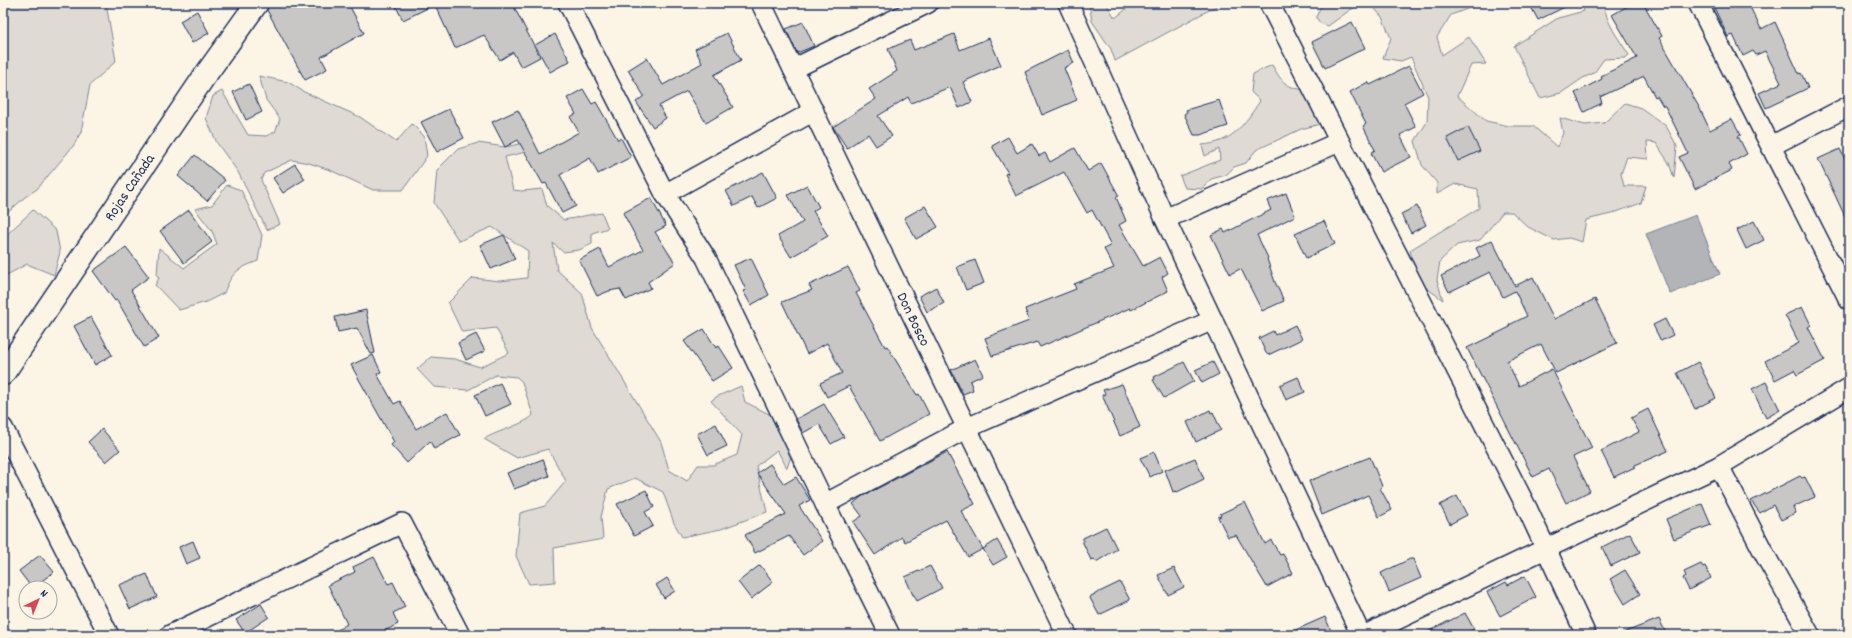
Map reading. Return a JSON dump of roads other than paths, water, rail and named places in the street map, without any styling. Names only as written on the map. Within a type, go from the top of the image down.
[{"type":"main road","name":"Rojas Cañada","points":[[3,374],[204,77],[257,3]]},
{"type":"street","points":[[568,3],[666,194],[706,258],[890,635]]},
{"type":"street","name":"Don Bosco","points":[[761,3],[1067,635]]},
{"type":"street","points":[[793,69],[928,3]]},
{"type":"street","points":[[1068,3],[1165,219],[1361,635]]},
{"type":"street","points":[[1269,3],[1527,508],[1545,550],[1586,635]]},
{"type":"street","points":[[1698,3],[1849,300]]},
{"type":"street","points":[[1771,146],[1849,106]]},
{"type":"street","points":[[666,194],[814,111]]},
{"type":"street","points":[[1165,219],[1339,142]]},
{"type":"street","points":[[825,504],[967,428],[1213,320]]},
{"type":"street","points":[[1365,635],[1719,466],[1849,388]]},
{"type":"street","points":[[3,428],[109,635]]},
{"type":"street","points":[[1719,466],[1765,555],[1810,635]]},
{"type":"street","points":[[170,635],[402,523],[460,635]]}]
